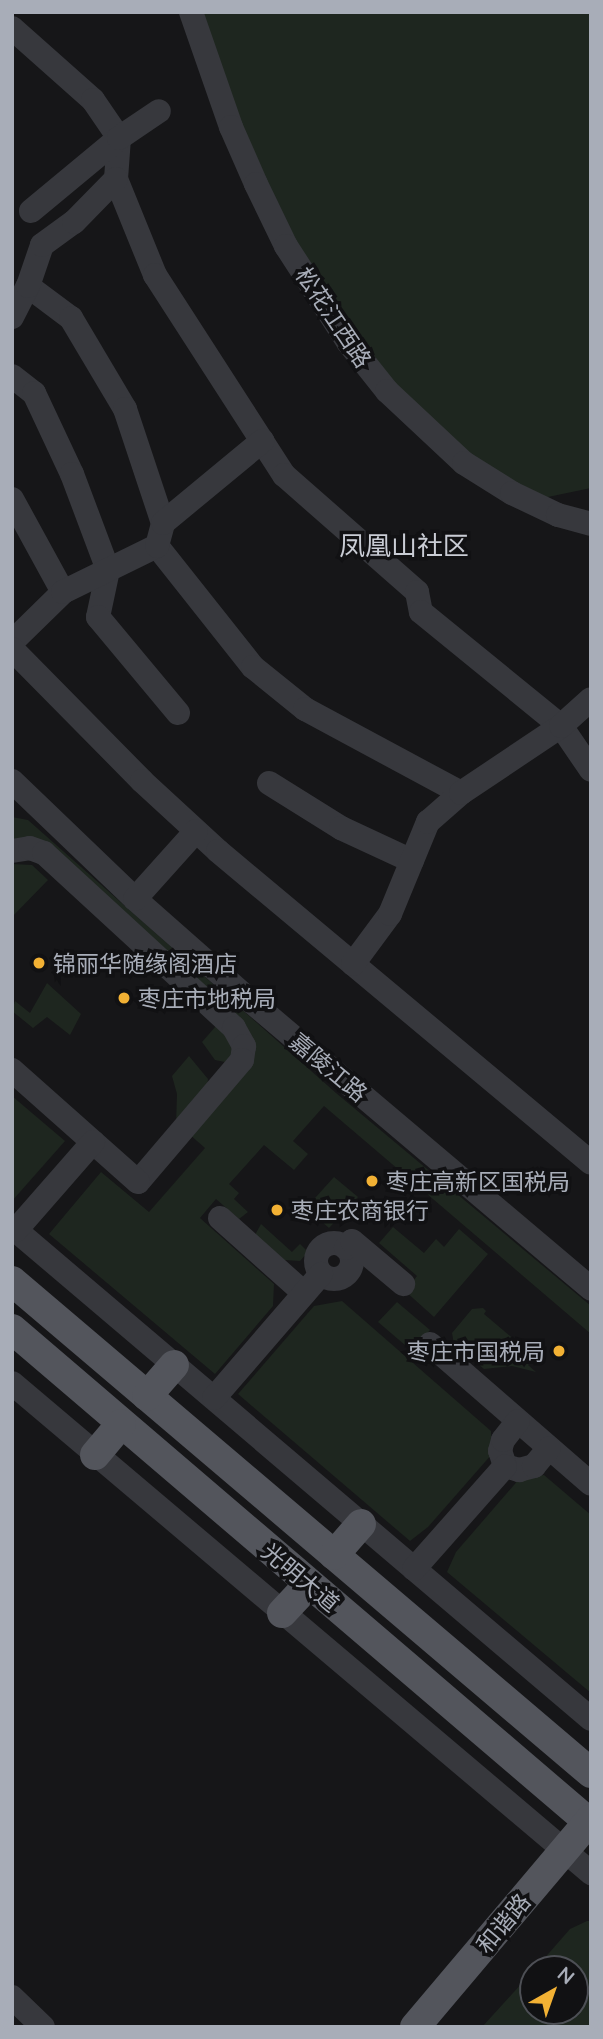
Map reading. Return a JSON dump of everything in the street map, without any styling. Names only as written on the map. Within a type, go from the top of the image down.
[{"type":"main road","name":"光明大道","points":[[12,1281],[591,1773]]},
{"type":"main road","name":"光明大道","points":[[12,1329],[309,1584],[585,1843]]},
{"type":"main road","points":[[147,1396],[174,1364]]},
{"type":"main road","points":[[95,1455],[121,1424]]},
{"type":"main road","points":[[334,1555],[361,1524]]},
{"type":"main road","points":[[282,1613],[309,1584]]},
{"type":"main road","name":"和谐路","points":[[415,2027],[585,1843]]},
{"type":"main road","name":"和谐路","points":[[441,2027],[585,1843]]},
{"type":"street","name":"松花江西路","points":[[191,12],[231,127],[256,184],[286,246],[348,342],[387,391],[464,463],[512,493],[558,514],[591,524]]},
{"type":"street","points":[[12,28],[93,100],[119,138],[116,179],[155,275],[284,475],[416,592],[421,612],[561,726],[591,770]]},
{"type":"street","points":[[31,211],[119,138],[159,111]]},
{"type":"street","points":[[12,317],[28,286],[42,245],[74,222],[116,179]]},
{"type":"street","points":[[28,286],[71,318],[125,409],[160,535],[253,667],[305,709],[461,793]]},
{"type":"street","points":[[12,376],[34,393],[72,474],[108,570],[98,617],[178,713]]},
{"type":"street","points":[[12,642],[64,592],[108,570],[160,535],[262,441]]},
{"type":"street","points":[[12,499],[64,592]]},
{"type":"street","points":[[12,649],[142,781],[196,831],[591,1163]]},
{"type":"street","points":[[353,964],[390,914],[428,822],[461,793],[561,726],[591,699]]},
{"type":"street","points":[[270,783],[341,828],[412,861]]},
{"type":"street","name":"嘉陵江路","points":[[16,792],[135,900],[591,1289]]},
{"type":"street","points":[[135,900],[196,831]]},
{"type":"street","points":[[12,851],[30,848],[44,853],[234,1028],[244,1046],[242,1060],[138,1182],[12,1070]]},
{"type":"street","points":[[93,1142],[14,1228],[591,1719]]},
{"type":"street","points":[[220,1218],[304,1293]]},
{"type":"street","points":[[214,1398],[321,1273],[316,1263],[323,1247],[334,1244],[345,1248],[352,1241],[404,1284]]},
{"type":"street","points":[[430,1344],[591,1484]]},
{"type":"street","name":"光明大道","points":[[12,1384],[282,1613],[585,1843]]},
{"type":"street","points":[[505,1466],[500,1451],[503,1440],[518,1421]]},
{"type":"street","points":[[505,1466],[519,1470],[534,1466],[549,1448]]},
{"type":"street","points":[[414,1569],[505,1466]]},
{"type":"street","points":[[12,1997],[43,2027]]},
{"type":"shaded area","points":[[203,12],[591,12],[591,488],[543,498],[469,461],[373,365],[296,246],[241,131]]},
{"type":"shaded area","points":[[12,817],[28,820],[336,1093],[591,1306],[591,1334],[324,1106],[293,1141],[308,1154],[294,1170],[264,1145],[229,1184],[239,1193],[234,1199],[248,1212],[239,1219],[216,1199],[200,1218],[274,1284],[273,1306],[215,1374],[49,1234],[101,1172],[149,1212],[205,1148],[189,1134],[253,1043],[12,842]]},
{"type":"shaded area","points":[[12,864],[32,865],[48,880],[12,917]]},
{"type":"shaded area","points":[[47,983],[81,1014],[70,1035],[47,1017],[33,1028],[12,1011],[15,1001],[30,1013]]},
{"type":"shaded area","points":[[216,1026],[238,1048],[225,1062],[215,1060],[202,1042]]},
{"type":"shaded area","points":[[189,1056],[208,1079],[207,1088],[176,1125],[177,1094],[172,1076]]},
{"type":"shaded area","points":[[12,1096],[65,1141],[12,1201]]},
{"type":"shaded area","points":[[334,1177],[358,1197],[329,1228],[306,1208]]},
{"type":"shaded area","points":[[261,1224],[292,1252],[300,1244],[308,1252],[300,1261],[284,1260],[255,1235]]},
{"type":"shaded area","points":[[393,1227],[424,1253],[436,1239],[444,1247],[459,1229],[488,1254],[434,1317],[405,1291],[417,1276],[379,1243]]},
{"type":"shaded area","points":[[342,1301],[491,1431],[492,1454],[428,1527],[410,1541],[238,1394],[314,1306]]},
{"type":"shaded area","points":[[397,1302],[430,1330],[412,1351],[378,1322]]},
{"type":"shaded area","points":[[483,1308],[486,1311],[484,1314],[535,1357],[528,1365],[536,1372],[512,1366],[484,1369],[454,1344],[452,1333],[472,1309]]},
{"type":"shaded area","points":[[544,1475],[591,1515],[591,1693],[447,1572],[456,1552],[520,1478]]},
{"type":"shaded area","points":[[591,1921],[591,2027],[482,2027],[519,1986],[519,2025],[589,2025],[589,1955],[547,1955],[570,1929]]},
{"type":"place","name":"锦丽华随缘阁酒店","points":[[39,963]]},
{"type":"place","name":"枣庄市地税局","points":[[124,998]]},
{"type":"place","name":"枣庄高新区国税局","points":[[372,1181]]},
{"type":"place","name":"枣庄农商银行","points":[[277,1210]]},
{"type":"place","name":"枣庄市国税局","points":[[559,1351]]},
{"type":"district","name":"凤凰山社区","points":[[404,546]]}]
